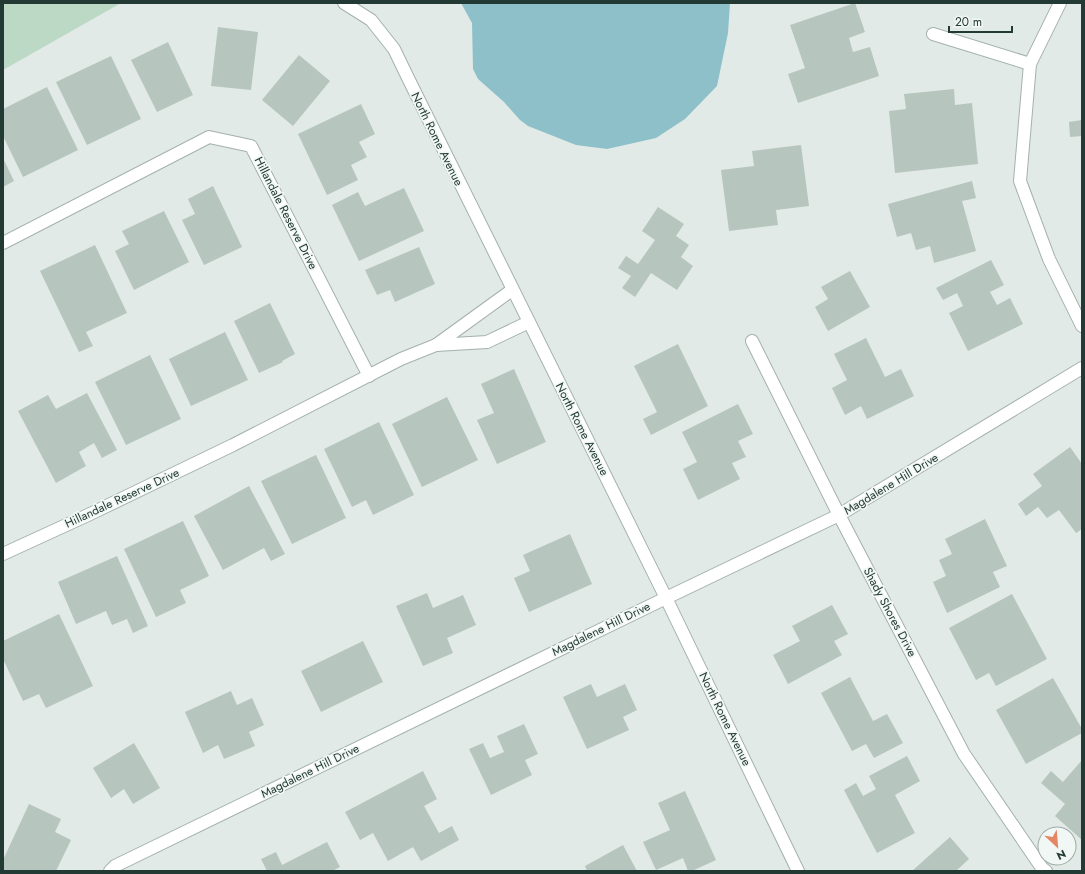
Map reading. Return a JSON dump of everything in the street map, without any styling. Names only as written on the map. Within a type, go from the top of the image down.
[{"type":"street","name":"North Rome Avenue","points":[[344,3],[371,20],[394,49],[512,290],[666,598],[798,871]]},
{"type":"street","points":[[1060,3],[1030,64],[1020,181],[1049,259],[1082,326]]},
{"type":"street","points":[[933,34],[1030,64]]},
{"type":"street","name":"Hillandale Reserve Drive","points":[[3,243],[209,137],[251,146],[369,376]]},
{"type":"street","name":"Hillandale Reserve Drive","points":[[3,554],[233,445],[400,359],[436,345],[512,290]]},
{"type":"street","name":"Hillandale Reserve Drive","points":[[436,345],[487,342],[528,322]]},
{"type":"street","name":"Shady Shores Drive","points":[[752,341],[839,515],[964,754],[1042,868],[1046,871]]},
{"type":"street","name":"Magdalene Hill Drive","points":[[110,871],[115,866],[839,515],[1082,368]]},
{"type":"green space","points":[[3,3],[121,3],[3,70]]},
{"type":"water","points":[[461,3],[730,3],[728,33],[717,86],[685,119],[656,138],[607,149],[576,145],[528,126],[478,79],[473,69],[472,23]]},
{"type":"building","points":[[855,3],[865,32],[849,38],[853,52],[870,47],[879,76],[798,103],[788,74],[805,68],[790,25]]},
{"type":"building","points":[[218,27],[258,32],[251,90],[211,86]]},
{"type":"building","points":[[168,42],[193,95],[157,112],[131,60]]},
{"type":"building","points":[[299,55],[330,81],[293,126],[262,100]]},
{"type":"building","points":[[111,56],[141,119],[87,145],[56,82]]},
{"type":"building","points":[[47,87],[78,150],[23,177],[3,136],[3,109]]},
{"type":"building","points":[[954,89],[955,105],[972,103],[978,164],[895,173],[889,111],[906,109],[904,94]]},
{"type":"building","points":[[361,104],[375,134],[359,142],[367,157],[351,165],[358,180],[327,195],[298,134]]},
{"type":"building","points":[[1082,120],[1082,136],[1070,137],[1069,122]]},
{"type":"building","points":[[801,145],[809,206],[776,210],[778,225],[729,231],[721,170],[754,166],[752,151]]},
{"type":"building","points":[[3,158],[14,181],[3,187]]},
{"type":"building","points":[[972,181],[976,198],[962,201],[976,251],[934,263],[930,246],[916,250],[911,233],[897,237],[888,204]]},
{"type":"building","points":[[213,186],[242,247],[204,265],[182,220],[195,214],[188,199]]},
{"type":"building","points":[[404,188],[424,231],[359,261],[332,205],[358,192],[365,206]]},
{"type":"building","points":[[658,207],[684,224],[676,236],[689,245],[681,257],[693,266],[677,290],[651,273],[635,297],[622,288],[631,276],[618,268],[626,256],[638,264],[655,240],[642,231]]},
{"type":"building","points":[[164,211],[189,262],[134,290],[115,251],[129,244],[122,231]]},
{"type":"building","points":[[95,245],[127,313],[86,332],[93,346],[79,352],[40,271]]},
{"type":"building","points":[[419,247],[435,284],[395,302],[390,290],[377,295],[365,270]]},
{"type":"building","points":[[991,260],[1004,285],[990,292],[997,305],[1010,298],[1023,324],[968,351],[949,313],[963,306],[957,293],[943,300],[936,288]]},
{"type":"building","points":[[850,271],[870,307],[828,331],[815,307],[828,299],[821,287]]},
{"type":"building","points":[[270,303],[295,354],[282,361],[283,362],[259,373],[234,321]]},
{"type":"building","points":[[225,332],[248,380],[191,406],[169,359]]},
{"type":"building","points":[[866,338],[885,377],[901,369],[914,396],[867,419],[861,406],[845,415],[832,388],[847,380],[834,354]]},
{"type":"building","points":[[678,344],[708,406],[651,435],[643,419],[657,412],[634,366]]},
{"type":"building","points":[[150,355],[181,419],[126,445],[95,382]]},
{"type":"building","points":[[514,369],[546,442],[497,464],[477,420],[494,413],[481,384]]},
{"type":"building","points":[[87,393],[117,450],[102,458],[94,443],[79,452],[86,466],[56,483],[18,411],[48,395],[56,409]]},
{"type":"building","points":[[447,397],[478,460],[422,487],[392,424]]},
{"type":"building","points":[[738,404],[753,434],[738,441],[746,457],[732,463],[740,479],[698,500],[683,469],[697,462],[682,432]]},
{"type":"building","points":[[379,422],[414,495],[373,515],[366,500],[352,507],[324,449]]},
{"type":"building","points":[[1070,447],[1082,464],[1082,529],[1076,533],[1059,510],[1047,518],[1038,507],[1026,516],[1018,504],[1042,486],[1033,474]]},
{"type":"building","points":[[316,455],[346,518],[292,544],[261,481]]},
{"type":"building","points":[[249,486],[285,554],[271,561],[264,548],[223,570],[194,516]]},
{"type":"building","points":[[985,519],[1007,566],[993,572],[1000,587],[947,613],[933,582],[946,576],[939,560],[952,554],[945,539]]},
{"type":"building","points":[[183,521],[209,576],[180,590],[186,603],[156,617],[124,549]]},
{"type":"building","points":[[570,534],[592,584],[529,612],[514,578],[530,571],[523,555]]},
{"type":"building","points":[[117,556],[148,626],[133,633],[127,619],[112,625],[106,611],[76,624],[58,582]]},
{"type":"building","points":[[427,593],[433,608],[463,595],[476,625],[447,638],[453,653],[423,666],[396,606]]},
{"type":"building","points":[[1012,594],[1047,659],[996,686],[989,673],[976,680],[949,628]]},
{"type":"building","points":[[832,605],[848,634],[834,641],[842,655],[788,684],[773,655],[800,641],[792,626]]},
{"type":"building","points":[[59,614],[93,686],[46,708],[39,694],[23,701],[3,659],[3,641]]},
{"type":"building","points":[[363,641],[383,682],[321,712],[301,671]]},
{"type":"building","points":[[850,677],[873,721],[887,714],[903,743],[874,758],[866,744],[852,751],[821,693]]},
{"type":"building","points":[[1053,678],[1082,729],[1082,733],[1026,764],[996,710]]},
{"type":"building","points":[[591,684],[597,697],[625,684],[637,710],[623,717],[629,730],[587,749],[563,697]]},
{"type":"building","points":[[231,691],[237,705],[252,698],[264,725],[249,732],[255,746],[224,759],[218,745],[203,753],[185,712]]},
{"type":"building","points":[[524,724],[538,754],[525,760],[532,775],[491,795],[469,749],[483,743],[490,758],[504,752],[497,736]]},
{"type":"building","points":[[134,743],[160,788],[133,804],[124,789],[111,798],[93,768]]},
{"type":"building","points":[[907,756],[920,781],[895,795],[915,833],[877,853],[844,790],[856,783],[863,796],[876,789],[869,776]]},
{"type":"building","points":[[1082,760],[1082,840],[1077,836],[1077,826],[1066,826],[1055,816],[1065,804],[1041,783],[1051,771],[1063,782]]},
{"type":"building","points":[[423,771],[437,799],[424,806],[439,833],[452,826],[459,840],[421,861],[413,847],[388,861],[373,833],[360,840],[345,812]]},
{"type":"building","points":[[685,791],[716,860],[692,871],[688,871],[683,858],[656,870],[643,842],[670,830],[658,803]]},
{"type":"building","points":[[29,804],[61,819],[55,832],[71,840],[56,871],[3,871],[3,860]]},
{"type":"building","points":[[950,837],[969,859],[957,870],[958,871],[912,871]]},
{"type":"building","points":[[327,842],[340,867],[332,871],[267,871],[261,859],[276,852],[282,865]]},
{"type":"building","points":[[623,845],[637,871],[587,871],[585,866]]}]
